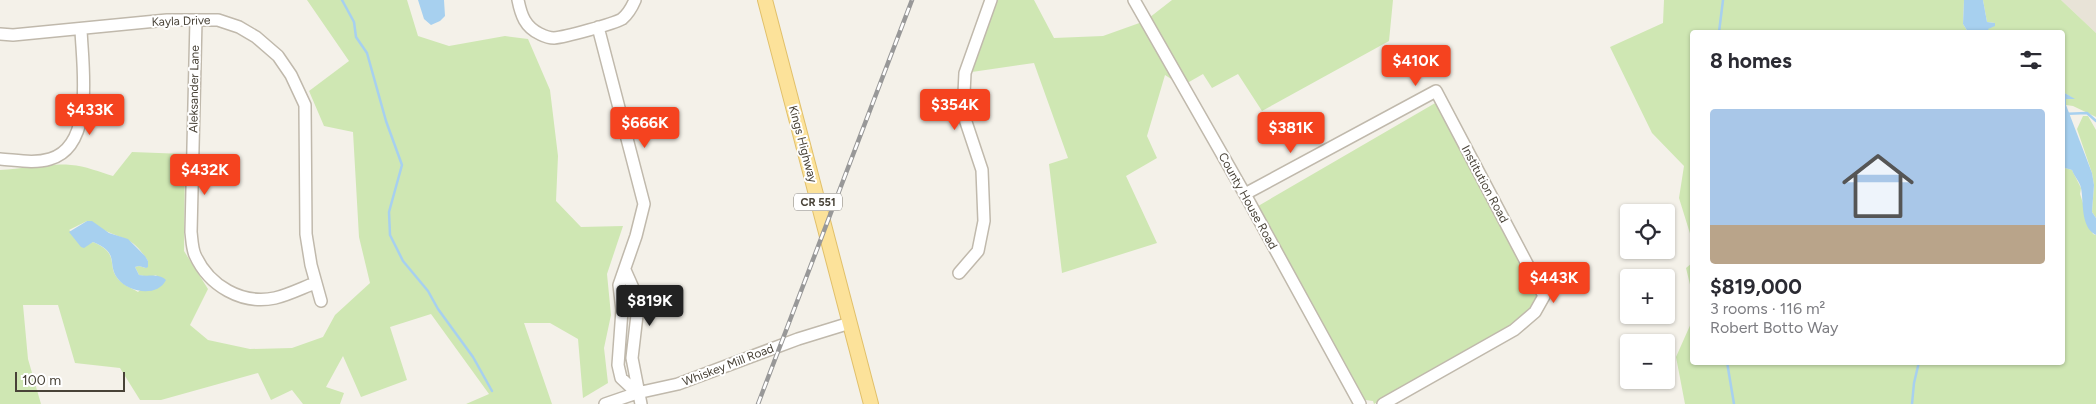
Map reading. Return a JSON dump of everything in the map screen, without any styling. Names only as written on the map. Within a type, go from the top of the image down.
[{"type":"main road","name":"Kings Highway","points":[[765,0],[871,404]]},
{"type":"street","points":[[518,0],[522,19],[541,35],[553,38],[598,27],[622,18],[632,8],[635,0]]},
{"type":"street","points":[[959,273],[978,251],[984,221],[982,170],[963,113],[965,73],[991,0]]},
{"type":"street","name":"County House Road","points":[[1134,0],[1245,194],[1360,404]]},
{"type":"street","name":"Kayla Drive","points":[[0,34],[13,35],[167,20],[218,20],[238,27],[256,37],[278,56],[300,90],[305,105],[306,234],[315,283],[321,301]]},
{"type":"street","name":"Aleksander Lane","points":[[196,20],[191,232],[194,253],[202,269],[213,281],[227,291],[256,300],[276,298],[315,283]]},
{"type":"street","points":[[598,27],[644,204],[625,270],[632,288],[637,315],[632,358],[639,399]]},
{"type":"street","points":[[0,159],[38,162],[51,159],[64,152],[78,133],[83,104],[81,29]]},
{"type":"street","name":"Institution Road","points":[[1245,194],[1436,91],[1544,296],[1535,312],[1514,330],[1383,404]]},
{"type":"street","name":"Whiskey Mill Road","points":[[605,404],[639,399],[791,341],[850,322]]},
{"type":"shaded area","points":[[2061,0],[2096,0],[2096,33]]},
{"type":"green space","points":[[307,0],[407,0],[418,36],[449,46],[505,36],[528,39],[550,90],[558,156],[556,201],[581,227],[623,226],[607,274],[611,315],[604,348],[608,383],[583,398],[578,339],[550,323],[524,323],[552,404],[466,404],[489,394],[431,314],[390,327],[407,380],[361,397],[343,356],[326,387],[344,393],[340,404],[303,404],[292,390],[271,400],[258,373],[161,400],[140,400],[120,368],[75,363],[58,305],[23,305],[28,359],[41,404],[0,404],[0,170],[71,165],[113,176],[132,152],[185,154],[184,251],[208,289],[190,325],[208,340],[250,349],[292,348],[323,337],[335,315],[370,283],[359,237],[353,132],[324,126],[309,91],[349,61]],"holes":[[[87,221],[127,240],[139,249],[148,261],[146,268],[135,267],[139,275],[149,277],[157,275],[138,292],[122,283],[115,274],[110,255],[107,251],[102,246],[93,242],[89,244],[69,230]]]},
{"type":"green space","points":[[990,0],[1034,0],[1054,38],[1103,36],[1145,21],[1172,0],[1393,0],[1389,41],[1262,111],[1238,74],[1212,88],[1203,74],[1182,86],[1165,75],[1147,136],[1157,158],[1126,176],[1157,243],[1062,273],[1049,164],[1068,158],[1034,63],[965,73]]},
{"type":"green space","points":[[1664,0],[1964,0],[1963,24],[1967,30],[1690,30],[1690,234],[1679,198],[1684,166],[1652,133],[1610,47],[1663,23]]},
{"type":"green space","points":[[1983,0],[2061,0],[2096,33],[2096,117],[2073,106],[2066,105],[2066,99],[2074,99],[2065,93],[2065,30],[1988,30],[1995,23],[1987,22]]},
{"type":"green space","points":[[1437,102],[1541,299],[1510,329],[1374,404],[1373,401],[1358,399],[1253,209]]},
{"type":"green space","points":[[2083,116],[2088,116],[2096,130],[2096,218],[2092,212],[2094,185],[2092,173],[2077,129]]},
{"type":"green space","points":[[2065,168],[2072,170],[2081,188],[2080,194],[2093,234],[2096,235],[2096,404],[1685,404],[1676,357],[1690,326],[1690,365],[2065,365]]},
{"type":"green space","points":[[1690,265],[1690,285],[1686,268]]},
{"type":"water","points":[[418,0],[444,0],[445,16],[440,21],[431,25],[424,19]]},
{"type":"water","points":[[1964,0],[1983,0],[1987,22],[1995,23],[1995,26],[1989,30],[1967,30],[1963,24]]},
{"type":"water","points":[[2065,93],[2075,99],[2066,99],[2066,105],[2092,173],[2094,185],[2092,212],[2096,218],[2096,235],[2087,226],[2081,188],[2072,170],[2065,168]]},
{"type":"water","points":[[87,221],[92,221],[109,233],[128,239],[148,261],[148,267],[146,268],[135,267],[139,275],[163,278],[166,280],[162,286],[149,291],[142,291],[123,284],[115,274],[107,250],[93,242],[84,248],[81,247],[69,232]]},
{"type":"waterway","points":[[342,0],[354,22],[356,37],[367,53],[386,121],[402,165],[389,212],[390,235],[403,261],[428,291],[438,309],[473,357],[492,391]]},
{"type":"waterway","points":[[1719,30],[1723,0]]},
{"type":"waterway","points":[[2065,114],[2087,113],[2096,121]]},
{"type":"waterway","points":[[1728,365],[1734,404]]},
{"type":"waterway","points":[[1912,404],[1918,365]]},
{"type":"railway","points":[[758,404],[912,0]]}]
